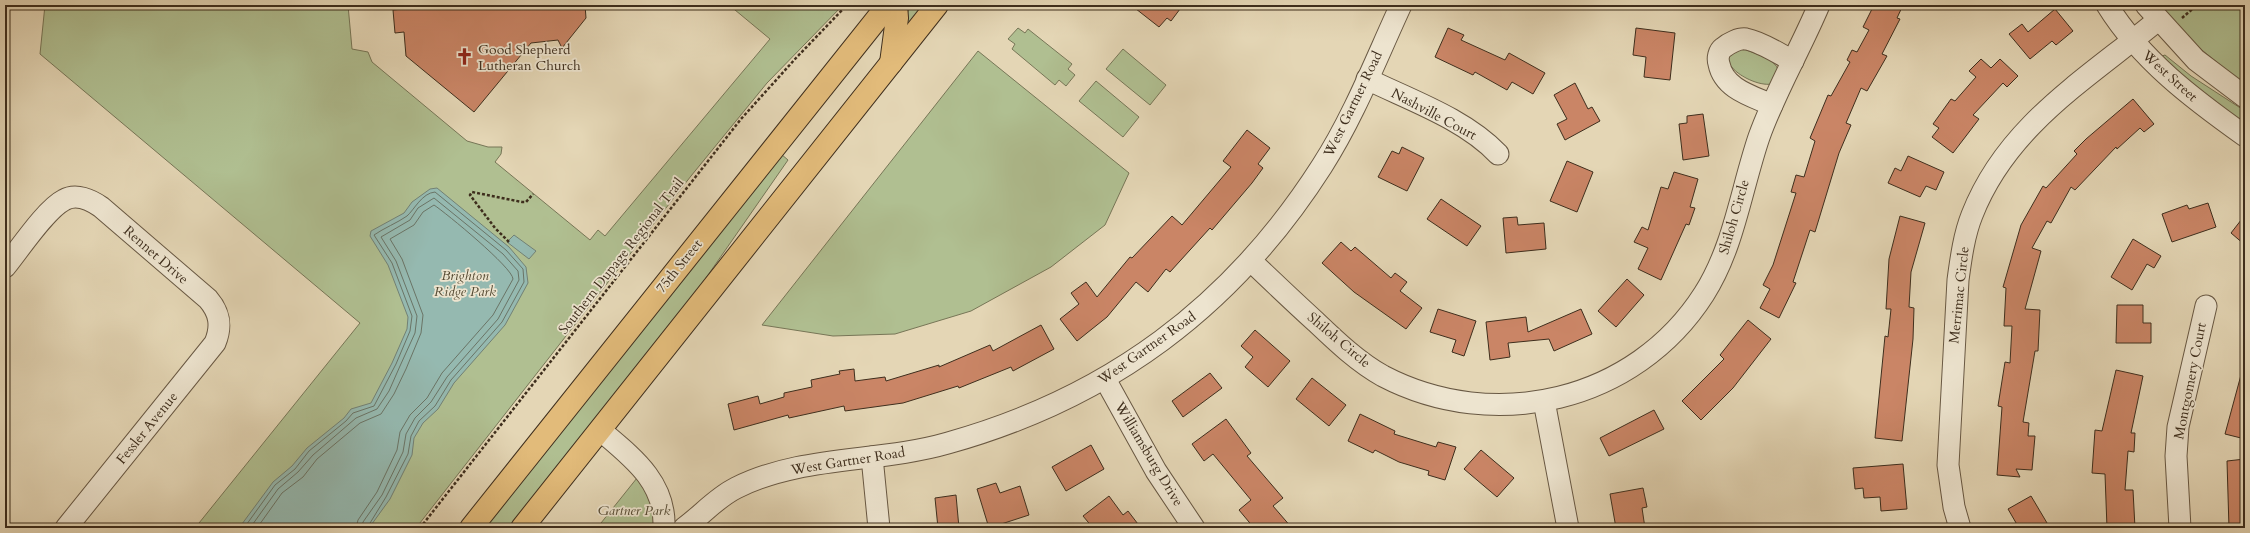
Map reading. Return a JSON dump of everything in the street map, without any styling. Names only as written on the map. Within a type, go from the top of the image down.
[{"type":"main road","name":"75th Street","points":[[471,528],[888,5]]},
{"type":"main road","points":[[891,64],[897,18],[896,5]]},
{"type":"main road","points":[[522,528],[937,5]]},
{"type":"street","name":"West Gartner Road","points":[[684,528],[718,499],[751,481],[770,474],[948,443],[1038,412],[1105,379],[1181,326],[1229,284],[1251,261],[1287,216],[1323,164],[1367,79],[1401,5]]},
{"type":"street","name":"Shiloh Circle","points":[[1251,261],[1352,354],[1382,375],[1413,390],[1466,403],[1513,405],[1544,401],[1571,395],[1619,374],[1645,357],[1684,322],[1704,295],[1721,264],[1731,237],[1760,135],[1772,105],[1819,5]]},
{"type":"street","name":"West Street","points":[[2107,5],[2133,41],[2174,82],[2245,136]]},
{"type":"street","points":[[2152,13],[2196,60],[2245,97]]},
{"type":"street","name":"Merrimac Circle","points":[[1960,528],[1954,508],[1948,465],[1958,280],[1962,250],[1972,215],[1988,180],[2006,152],[2021,134],[2042,113],[2133,41],[2152,13]]},
{"type":"street","points":[[1772,105],[1741,91],[1728,83],[1720,71],[1718,61],[1720,50],[1729,43],[1745,39],[1793,61]]},
{"type":"street","name":"Nashville Court","points":[[1367,79],[1463,126],[1485,141],[1498,154]]},
{"type":"street","name":"Rennet Drive","points":[[5,267],[52,209],[64,200],[80,197],[92,201],[101,207],[208,299],[215,307],[220,324]]},
{"type":"street","name":"Montgomery Court","points":[[2180,528],[2176,456],[2178,427],[2206,306]]},
{"type":"street","name":"Fessler Avenue","points":[[66,528],[215,343],[220,324]]},
{"type":"street","name":"Williamsburg Drive","points":[[1105,379],[1156,471],[1194,528]]},
{"type":"street","points":[[1544,401],[1568,528]]},
{"type":"street","points":[[600,430],[647,472],[658,494],[662,508],[664,528]]},
{"type":"street","points":[[872,457],[879,528]]},
{"type":"path","name":"Southern Dupage Regional Trail","points":[[420,528],[741,119],[796,58],[847,5]]},
{"type":"path","points":[[2180,20],[2197,5]]},
{"type":"path","points":[[509,242],[495,228],[470,195],[472,192],[526,202],[533,194]]},
{"type":"green space","name":"Brighton Ridge Park","points":[[45,5],[348,5],[352,49],[368,52],[372,62],[467,141],[488,147],[502,147],[501,154],[495,162],[590,240],[598,230],[605,236],[770,39],[729,5],[843,5],[767,83],[691,176],[416,528],[195,528],[360,323],[40,54]]},
{"type":"green space","points":[[910,5],[926,5],[910,25],[905,21]]},
{"type":"green space","points":[[2158,5],[2245,5],[2245,85],[2192,42]]},
{"type":"green space","points":[[1018,28],[1025,33],[1028,29],[1072,64],[1068,69],[1075,75],[1066,86],[1059,80],[1055,85],[1012,49],[1015,44],[1008,39]]},
{"type":"green space","points":[[1123,49],[1166,85],[1150,105],[1106,69]]},
{"type":"green space","points":[[1744,49],[1775,64],[1778,73],[1772,84],[1763,84],[1753,81],[1743,76],[1729,64],[1728,58],[1733,52]]},
{"type":"green space","points":[[978,51],[1129,173],[1105,225],[1051,267],[971,311],[895,334],[833,336],[762,325]]},
{"type":"green space","points":[[2165,55],[2191,76],[2245,111],[2245,126],[2181,77],[2162,56]]},
{"type":"green space","points":[[1096,81],[1139,117],[1123,137],[1079,101]]},
{"type":"green space","points":[[781,154],[788,160],[676,321],[511,528],[485,528]]},
{"type":"green space","name":"Gartner Park","points":[[637,478],[645,489],[650,501],[654,521],[653,528],[597,528]]},
{"type":"water","points":[[437,188],[509,247],[526,267],[528,283],[505,325],[454,383],[438,409],[423,423],[414,438],[412,455],[390,499],[369,528],[239,528],[273,482],[292,466],[307,448],[344,418],[351,409],[371,403],[392,363],[407,329],[408,317],[388,265],[370,236],[371,231],[404,213],[412,202],[430,189]]},
{"type":"water","points":[[514,235],[536,251],[529,259],[507,242]]},
{"type":"building","name":"Good Shepherd Lutheran Church","points":[[402,5],[585,5],[586,18],[562,48],[558,40],[531,43],[474,112],[406,56],[404,32],[395,33],[393,10],[403,9]]},
{"type":"building","points":[[1131,5],[1183,5],[1171,21],[1167,18],[1159,27]]},
{"type":"building","points":[[1874,5],[1903,5],[1897,18],[1900,19],[1882,54],[1887,56],[1867,91],[1861,88],[1846,123],[1851,125],[1839,153],[1815,232],[1810,230],[1793,282],[1796,283],[1779,318],[1760,308],[1770,289],[1763,285],[1773,265],[1796,193],[1791,192],[1796,175],[1804,177],[1815,141],[1810,138],[1828,95],[1831,96],[1850,62],[1847,60],[1852,50],[1857,52],[1869,30],[1863,27]]},
{"type":"building","points":[[2055,9],[2073,31],[2056,45],[2052,41],[2030,59],[2009,34],[2022,24],[2028,32]]},
{"type":"building","points":[[1448,28],[1464,35],[1461,40],[1505,60],[1509,53],[1545,73],[1533,94],[1512,82],[1507,90],[1475,72],[1473,75],[1435,57]]},
{"type":"building","points":[[1636,28],[1675,33],[1670,80],[1644,77],[1646,57],[1633,55]]},
{"type":"building","points":[[1981,59],[1991,68],[2000,59],[2018,76],[2007,87],[2003,83],[1973,115],[1979,119],[1953,153],[1932,137],[1939,128],[1933,124],[1951,99],[1955,101],[1976,77],[1969,71]]},
{"type":"building","points":[[1575,83],[1588,109],[1592,107],[1600,121],[1565,140],[1557,124],[1567,119],[1554,95]]},
{"type":"building","points":[[2133,99],[2154,124],[2144,132],[2140,128],[2117,149],[2116,147],[2075,190],[2071,187],[2051,223],[2047,221],[2032,248],[2041,251],[2025,309],[2040,310],[2038,351],[2035,351],[2023,422],[2029,423],[2028,436],[2035,436],[2032,470],[2016,469],[2020,477],[1997,475],[2002,407],[1998,406],[2005,362],[2010,363],[2012,326],[2004,326],[2006,288],[2003,287],[2021,225],[2043,186],[2046,188],[2077,154],[2074,151]]},
{"type":"building","points":[[1703,114],[1709,156],[1683,160],[1679,124],[1687,123],[1687,116]]},
{"type":"building","points":[[1247,130],[1270,148],[1258,164],[1263,168],[1252,183],[1212,230],[1210,228],[1170,272],[1166,269],[1148,292],[1136,282],[1107,317],[1077,341],[1060,319],[1079,304],[1071,293],[1086,282],[1097,297],[1130,257],[1132,258],[1172,216],[1182,225],[1231,167],[1223,161]]},
{"type":"building","points":[[1402,147],[1424,158],[1407,191],[1378,177],[1392,151],[1399,154]]},
{"type":"building","points":[[1908,156],[1944,172],[1936,190],[1926,186],[1920,197],[1888,183],[1895,168],[1901,171]]},
{"type":"building","points":[[1567,161],[1593,172],[1577,212],[1550,201]]},
{"type":"building","points":[[1674,172],[1698,179],[1690,207],[1695,208],[1689,225],[1686,224],[1661,280],[1638,269],[1648,248],[1634,242],[1642,227],[1648,230],[1661,187],[1668,189]]},
{"type":"building","points":[[1441,199],[1481,226],[1467,246],[1427,219]]},
{"type":"building","points":[[2208,203],[2216,227],[2172,242],[2162,214],[2187,205],[2189,209]]},
{"type":"building","points":[[2245,215],[2245,245],[2231,233]]},
{"type":"building","points":[[1900,216],[1925,223],[1911,272],[1909,307],[1914,308],[1913,339],[1902,441],[1875,438],[1885,336],[1888,337],[1891,309],[1886,309],[1889,259]]},
{"type":"building","points":[[1517,217],[1518,225],[1544,223],[1546,249],[1506,253],[1503,218]]},
{"type":"building","points":[[2133,239],[2161,256],[2154,268],[2147,264],[2132,290],[2111,277]]},
{"type":"building","points":[[1341,242],[1351,251],[1355,247],[1391,278],[1395,273],[1407,282],[1400,291],[1422,308],[1406,329],[1354,292],[1322,263]]},
{"type":"building","points":[[1627,279],[1644,295],[1616,327],[1598,311]]},
{"type":"building","points":[[2117,305],[2143,305],[2143,323],[2151,323],[2151,343],[2116,343]]},
{"type":"building","points":[[1438,309],[1476,321],[1464,356],[1452,352],[1456,340],[1430,332]]},
{"type":"building","points":[[1581,309],[1592,334],[1554,351],[1549,339],[1508,343],[1510,357],[1490,360],[1486,322],[1526,317],[1528,332]]},
{"type":"building","points":[[1748,320],[1771,339],[1733,388],[1701,420],[1682,401],[1724,359],[1720,355]]},
{"type":"building","points":[[1041,325],[1054,349],[1013,371],[1011,367],[959,388],[958,386],[903,403],[845,411],[844,406],[789,418],[788,415],[734,430],[728,404],[758,396],[760,404],[784,397],[784,393],[812,387],[811,380],[840,374],[839,371],[854,369],[855,381],[885,377],[886,381],[939,365],[939,367],[990,345],[993,351]]},
{"type":"building","points":[[1255,330],[1290,361],[1268,387],[1245,367],[1253,357],[1241,346]]},
{"type":"building","points":[[2116,370],[2143,376],[2131,433],[2135,433],[2134,452],[2128,451],[2125,490],[2133,490],[2135,528],[2107,528],[2105,474],[2092,473],[2095,430],[2102,431]]},
{"type":"building","points":[[1210,373],[1222,388],[1183,417],[1172,401]]},
{"type":"building","points":[[2241,375],[2245,376],[2245,439],[2225,434]]},
{"type":"building","points":[[1312,378],[1346,405],[1329,426],[1296,399]]},
{"type":"building","points":[[1654,410],[1664,429],[1609,456],[1600,438]]},
{"type":"building","points":[[1360,414],[1395,431],[1394,434],[1436,447],[1438,442],[1456,447],[1445,480],[1428,475],[1429,471],[1399,462],[1375,450],[1373,453],[1348,441]]},
{"type":"building","points":[[1226,419],[1251,453],[1247,456],[1283,498],[1273,506],[1292,528],[1254,528],[1239,510],[1251,500],[1213,454],[1204,461],[1192,444]]},
{"type":"building","points":[[1091,445],[1104,469],[1066,491],[1052,467]]},
{"type":"building","points":[[1481,450],[1514,478],[1497,497],[1464,469]]},
{"type":"building","points":[[2245,459],[2245,528],[2229,528],[2227,461]]},
{"type":"building","points":[[1903,464],[1907,509],[1881,511],[1880,497],[1864,498],[1863,488],[1855,489],[1853,468]]},
{"type":"building","points":[[996,483],[1000,493],[1020,486],[1029,515],[989,528],[977,489]]},
{"type":"building","points":[[1643,488],[1647,507],[1642,508],[1645,528],[1616,528],[1610,494]]},
{"type":"building","points":[[956,495],[959,528],[938,528],[935,498]]},
{"type":"building","points":[[1109,496],[1123,515],[1128,511],[1141,528],[1093,528],[1083,516]]},
{"type":"building","points":[[2031,496],[2050,528],[2019,528],[2008,509]]},
{"type":"place","name":"Good Shepherd Lutheran Church","points":[[465,57]]}]
